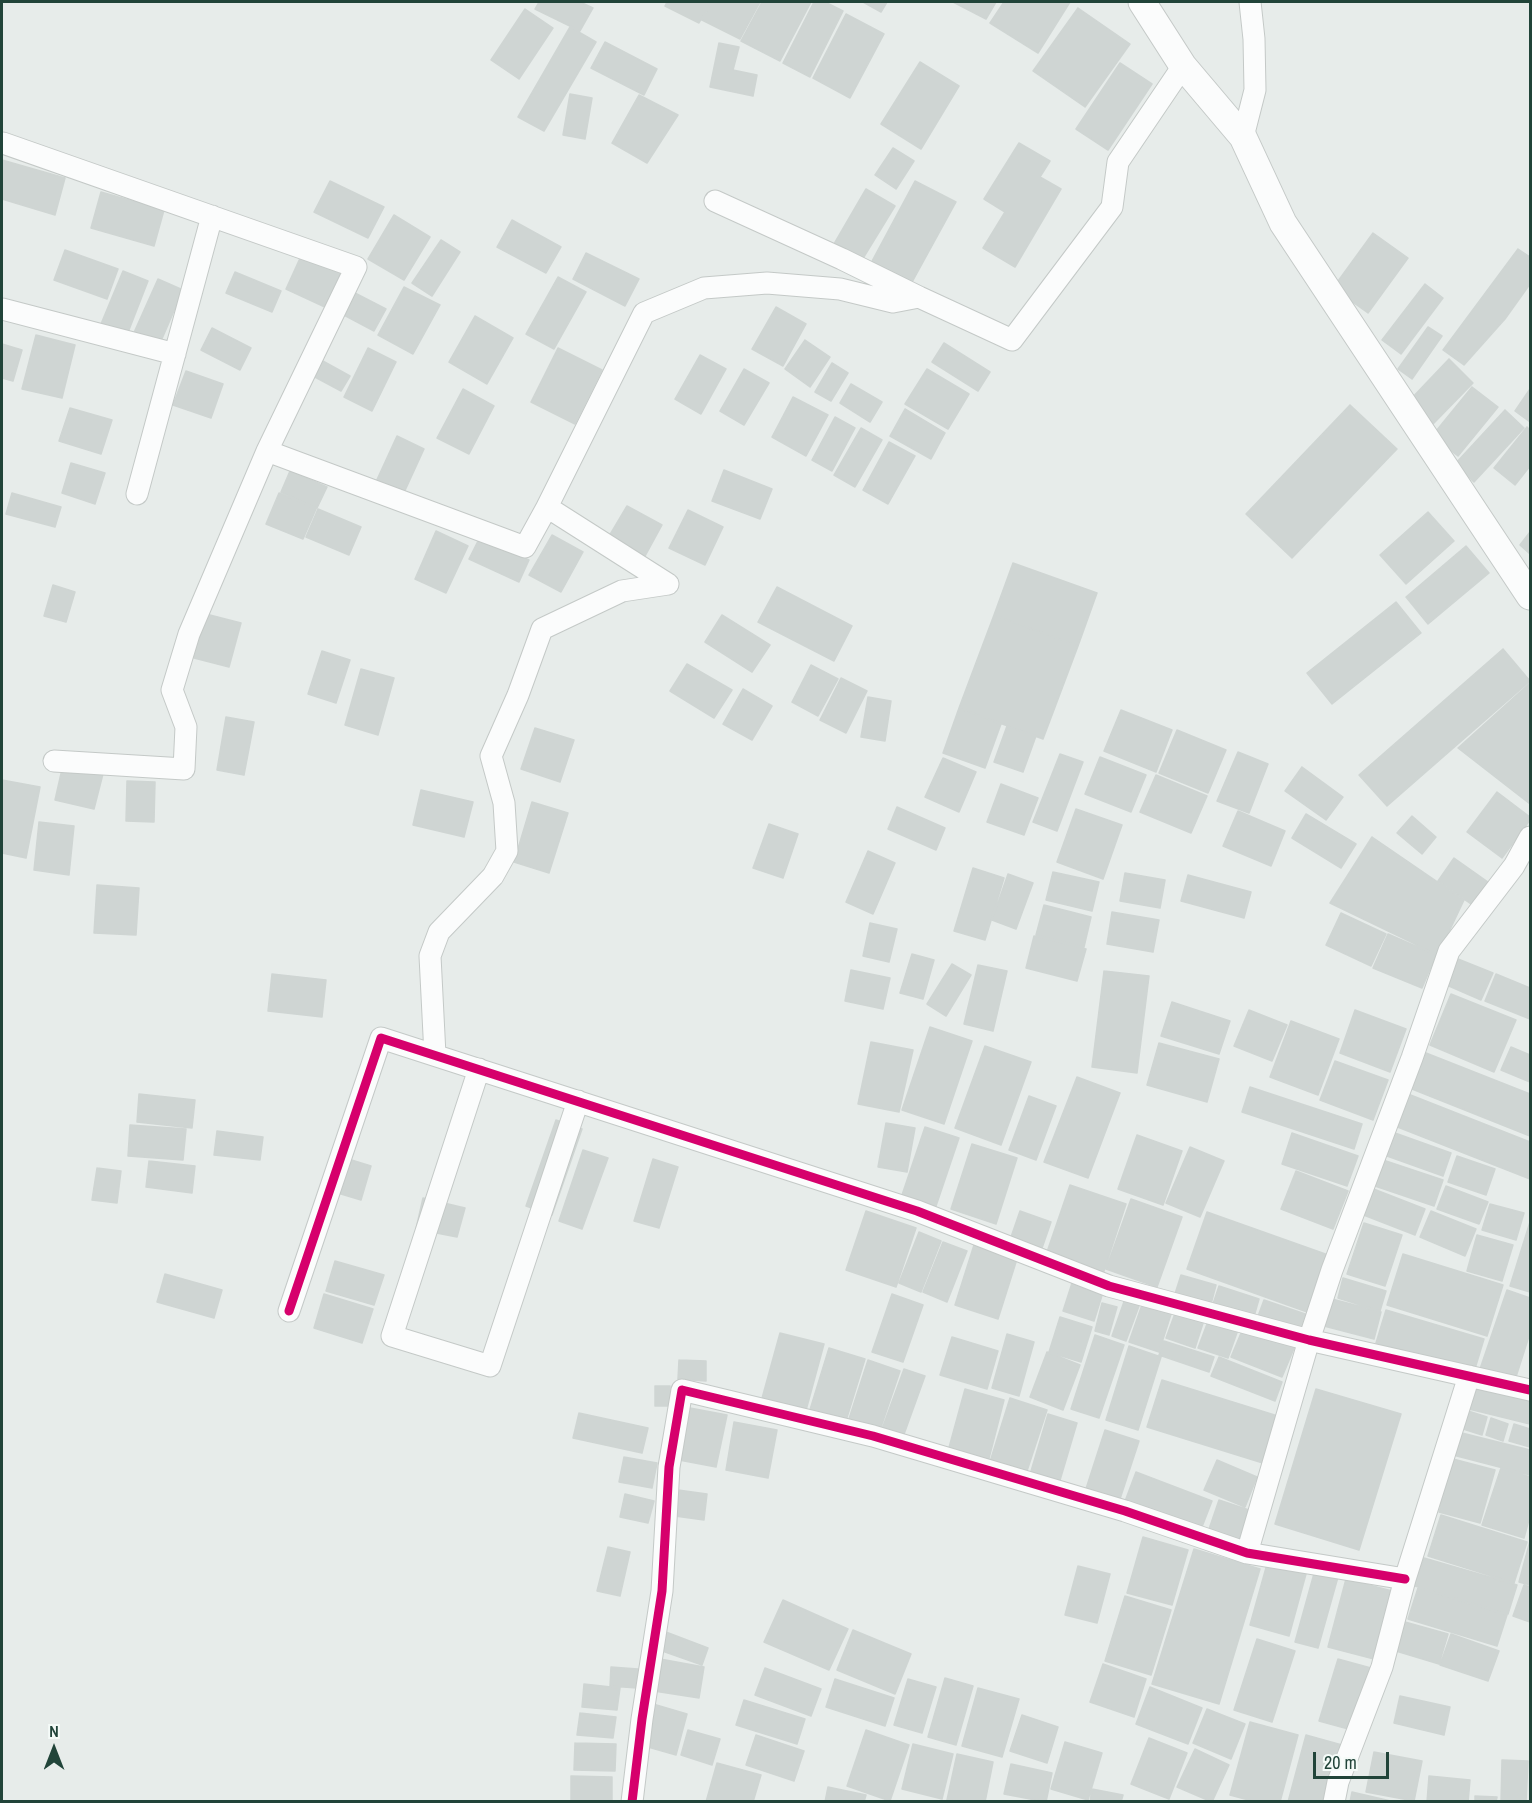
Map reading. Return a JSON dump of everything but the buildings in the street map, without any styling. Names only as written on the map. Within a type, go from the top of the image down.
[{"type":"street","points":[[1142,2],[1184,66],[1243,137],[1283,223],[1530,596]]},
{"type":"street","points":[[1243,137],[1255,90],[1254,39],[1250,2]]},
{"type":"street","points":[[715,201],[1012,340],[1112,207],[1119,162],[1184,66]]},
{"type":"street","points":[[3,143],[356,267],[267,451],[189,634],[172,690],[186,727],[184,769],[54,761]]},
{"type":"street","points":[[137,494],[212,216]]},
{"type":"street","points":[[267,451],[525,547],[644,313],[704,288],[767,284],[840,289],[892,302],[919,297]]},
{"type":"street","points":[[2,309],[175,354]]},
{"type":"street","points":[[435,1055],[430,956],[439,932],[493,876],[507,851],[504,803],[491,756],[518,695],[542,629],[622,591],[668,584],[547,507]]},
{"type":"street","points":[[1247,1552],[1309,1340],[1332,1270],[1412,1058],[1449,951],[1514,866],[1530,837]]},
{"type":"street","points":[[290,1311],[381,1038],[917,1211],[1109,1286],[1309,1340],[1530,1390]]},
{"type":"street","points":[[479,1069],[392,1336],[490,1366],[578,1101]]},
{"type":"street","points":[[1334,1802],[1338,1782],[1382,1666],[1405,1579],[1469,1376]]},
{"type":"street","points":[[632,1802],[662,1591],[669,1467],[682,1390],[873,1436],[1125,1511],[1247,1552],[1405,1579]]},
{"type":"cycle path","points":[[289,1311],[381,1038],[917,1211],[1109,1286],[1309,1340],[1530,1390]]},
{"type":"cycle path","points":[[632,1802],[662,1591],[669,1467],[682,1390],[873,1436],[1125,1511],[1247,1553],[1405,1579]]}]
